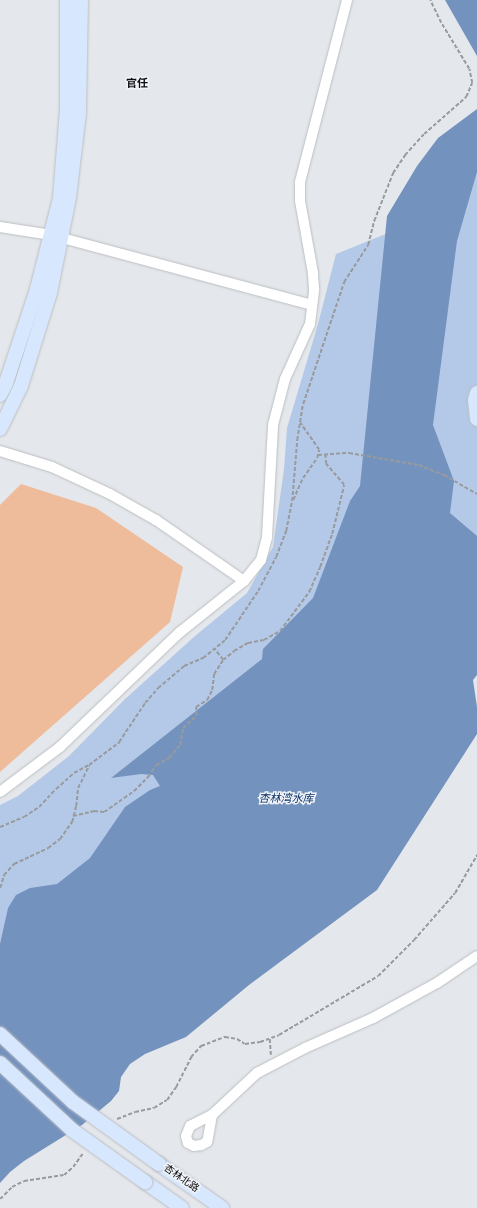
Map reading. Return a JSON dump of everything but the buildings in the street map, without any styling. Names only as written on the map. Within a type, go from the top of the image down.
[{"type":"street","points":[[0,429],[21,386],[50,293],[60,198],[67,109],[67,0]]},
{"type":"street","points":[[0,395],[6,383],[69,198],[79,113],[81,0]]},
{"type":"street","points":[[0,792],[60,747],[179,633],[244,581],[261,560],[266,543],[272,475],[273,425],[285,378],[310,324],[312,305],[313,273],[300,201],[300,182],[347,0]]},
{"type":"street","points":[[0,228],[56,236],[312,305]]},
{"type":"street","points":[[477,393],[475,400],[477,419]]},
{"type":"street","points":[[0,451],[52,467],[110,494],[156,520],[244,581]]},
{"type":"street","points":[[212,1115],[257,1073],[305,1048],[373,1018],[437,983],[477,956]]},
{"type":"street","name":"杏林北路","points":[[0,1034],[73,1102],[222,1208]]},
{"type":"street","points":[[0,1063],[72,1130],[182,1208]]},
{"type":"path","points":[[292,501],[303,478],[318,455],[319,450],[300,423]]},
{"type":"path","points":[[73,816],[94,811],[104,812],[134,791],[148,777],[156,765],[169,758],[180,745],[183,728],[196,716],[196,708],[207,700],[212,690],[214,674],[223,660],[234,651],[248,643],[264,640],[280,630],[309,592],[332,534],[344,485],[326,464],[325,454]]},
{"type":"path","points":[[318,455],[349,454],[419,465],[444,475],[477,494]]},
{"type":"path","points":[[214,649],[223,660]]},
{"type":"path","points":[[0,827],[24,818],[39,807],[56,788],[69,777],[89,765]]},
{"type":"path","points":[[117,1119],[135,1112],[154,1108],[167,1100],[191,1057],[201,1046],[225,1037],[237,1039],[245,1044],[270,1039],[378,976],[414,940],[455,893],[477,855]]},
{"type":"path","points":[[270,1039],[272,1065]]},
{"type":"path","points":[[0,1199],[12,1187],[24,1181],[64,1175],[73,1168],[87,1148]]},
{"type":"shaded area","points":[[477,132],[477,563],[399,511]]},
{"type":"shaded area","points":[[408,225],[389,504],[278,691],[0,974],[0,805],[18,796],[69,756],[125,699],[195,636],[247,593],[273,547],[284,469],[287,428],[318,324],[336,254]]},
{"type":"water","points":[[445,0],[477,0],[477,56]]},
{"type":"water","name":"杏林湾水库","points":[[477,109],[477,172],[457,241],[433,425],[454,481],[450,513],[477,536],[477,675],[473,680],[477,707],[477,734],[377,890],[249,985],[186,1037],[145,1054],[130,1064],[121,1077],[119,1091],[111,1101],[82,1125],[24,1161],[10,1172],[0,1183],[0,944],[8,908],[16,895],[30,888],[57,884],[90,858],[125,807],[150,790],[160,786],[153,775],[141,774],[111,778],[262,659],[263,649],[313,598],[350,501],[360,486],[387,216],[417,166],[438,138]]},
{"type":"district","name":"官任","points":[[137,84]]}]
